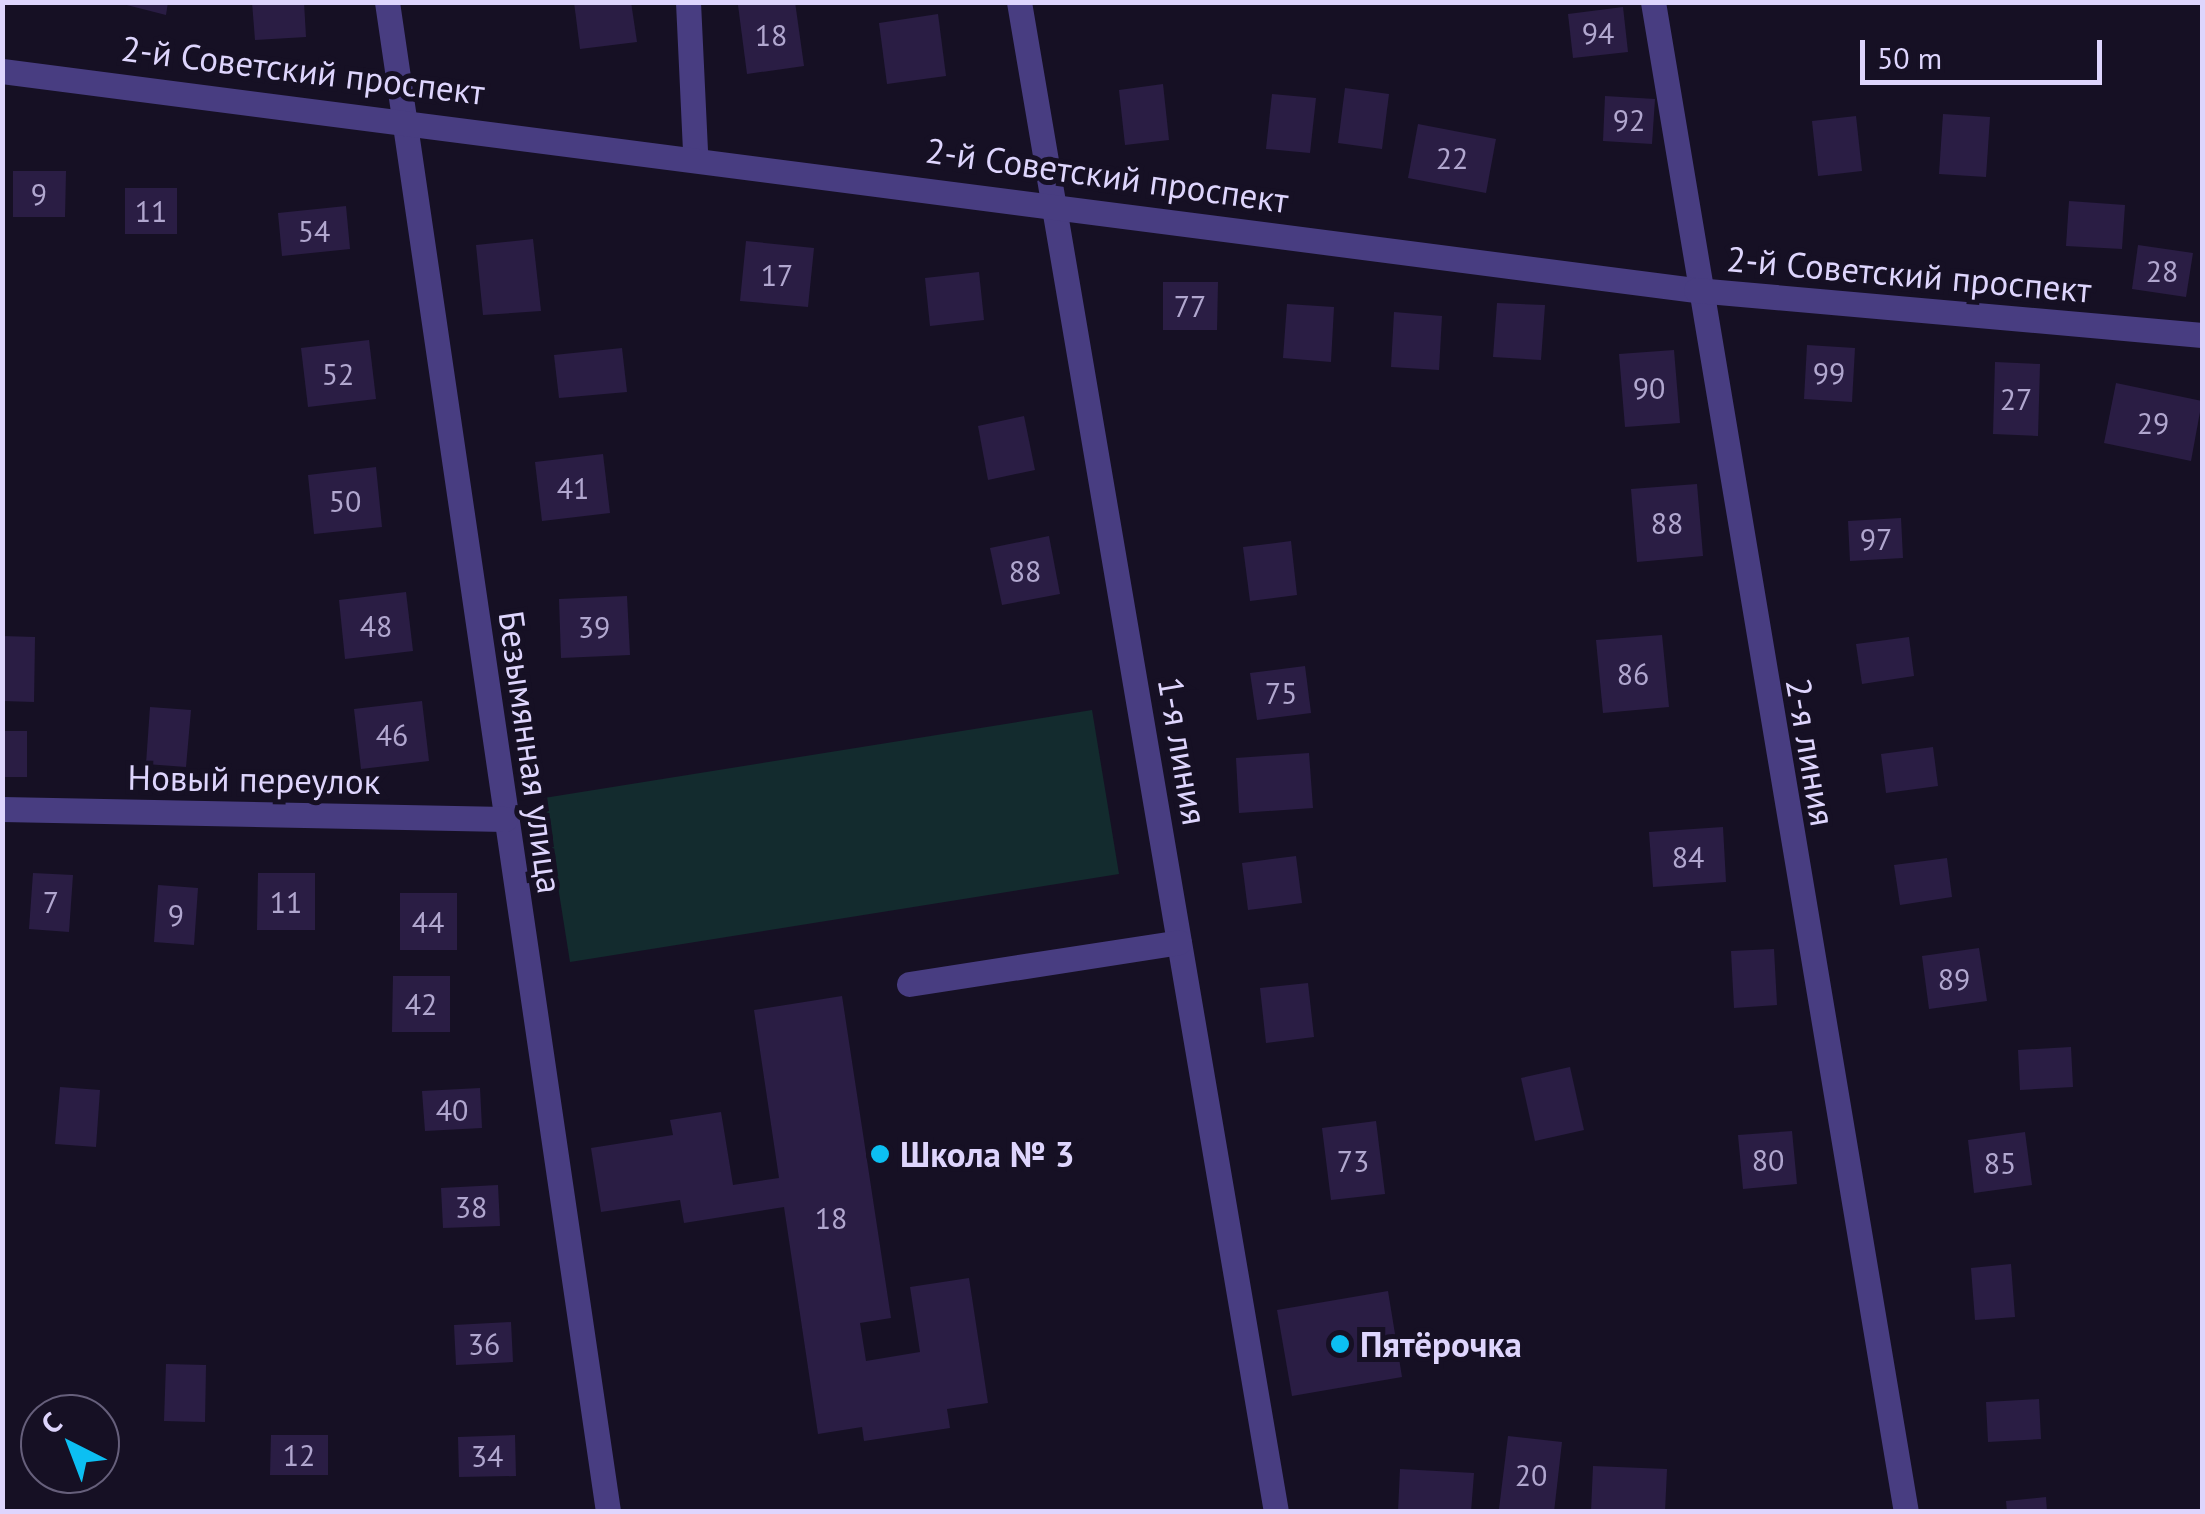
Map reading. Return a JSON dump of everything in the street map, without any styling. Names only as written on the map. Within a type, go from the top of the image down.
[{"type":"street","name":"Безымянная улица","points":[[386,2],[406,117],[608,1512]]},
{"type":"street","points":[[688,2],[696,153]]},
{"type":"street","name":"1-я линия","points":[[1018,2],[1276,1512]]},
{"type":"street","name":"2-я линия","points":[[1654,2],[1696,290],[1906,1512]]},
{"type":"street","name":"2-й Советский проспект","points":[[2,70],[696,153],[1696,290],[2202,335]]},
{"type":"street","name":"Новый переулок","points":[[2,809],[505,819]]},
{"type":"street","points":[[909,984],[1180,942]]},
{"type":"green space","points":[[1092,710],[1119,874],[570,962],[544,798]]},
{"type":"building","points":[[115,2],[168,2],[166,15]]},
{"type":"building","points":[[252,2],[304,2],[306,37],[255,40]]},
{"type":"building","points":[[574,2],[631,2],[637,42],[580,49]]},
{"type":"building","points":[[795,2],[804,66],[747,74],[738,5]]},
{"type":"building","points":[[1623,7],[1628,52],[1573,58],[1568,14]]},
{"type":"building","points":[[938,14],[946,76],[887,84],[879,23]]},
{"type":"building","points":[[1163,84],[1169,140],[1125,145],[1119,90]]},
{"type":"building","points":[[1345,88],[1389,94],[1382,149],[1338,143]]},
{"type":"building","points":[[1272,94],[1316,98],[1310,153],[1266,149]]},
{"type":"building","points":[[1605,96],[1655,99],[1652,144],[1603,141]]},
{"type":"building","points":[[1943,114],[1990,117],[1986,177],[1939,174]]},
{"type":"building","points":[[1856,116],[1862,171],[1818,176],[1812,121]]},
{"type":"building","points":[[1418,124],[1496,139],[1486,193],[1408,178]]},
{"type":"building","points":[[13,171],[66,171],[65,217],[13,217]]},
{"type":"building","points":[[125,188],[177,188],[177,234],[125,234]]},
{"type":"building","points":[[2069,201],[2125,205],[2122,249],[2066,246]]},
{"type":"building","points":[[346,206],[350,249],[282,256],[278,213]]},
{"type":"building","points":[[533,239],[541,311],[483,315],[476,245]]},
{"type":"building","points":[[746,241],[814,248],[808,307],[740,301]]},
{"type":"building","points":[[2138,245],[2193,253],[2186,297],[2132,289]]},
{"type":"building","points":[[979,272],[984,320],[930,326],[925,278]]},
{"type":"building","points":[[1163,282],[1218,282],[1217,330],[1163,330]]},
{"type":"building","points":[[1497,303],[1545,305],[1541,360],[1493,357]]},
{"type":"building","points":[[1287,304],[1334,307],[1331,362],[1283,358]]},
{"type":"building","points":[[1394,312],[1442,316],[1439,370],[1391,367]]},
{"type":"building","points":[[369,340],[376,399],[308,407],[301,348]]},
{"type":"building","points":[[1807,345],[1855,348],[1852,402],[1804,399]]},
{"type":"building","points":[[622,348],[627,392],[559,398],[554,355]]},
{"type":"building","points":[[1674,350],[1680,423],[1625,427],[1619,354]]},
{"type":"building","points":[[1995,362],[2040,364],[2038,436],[1993,434]]},
{"type":"building","points":[[2116,383],[2202,401],[2191,461],[2104,443]]},
{"type":"building","points":[[1024,416],[1035,470],[988,480],[978,426]]},
{"type":"building","points":[[603,454],[610,513],[542,521],[535,462]]},
{"type":"building","points":[[376,467],[382,527],[314,534],[308,475]]},
{"type":"building","points":[[1697,484],[1703,556],[1637,562],[1631,489]]},
{"type":"building","points":[[1901,518],[1903,558],[1850,561],[1848,521]]},
{"type":"building","points":[[1049,536],[1060,594],[1002,605],[990,548]]},
{"type":"building","points":[[1291,541],[1297,595],[1250,601],[1243,547]]},
{"type":"building","points":[[406,592],[413,651],[345,659],[339,600]]},
{"type":"building","points":[[627,596],[630,655],[561,658],[559,599]]},
{"type":"building","points":[[1662,635],[1669,707],[1603,713],[1596,640]]},
{"type":"building","points":[[2,636],[35,637],[34,702],[2,701]]},
{"type":"building","points":[[1909,637],[1914,676],[1862,684],[1856,644]]},
{"type":"building","points":[[1305,666],[1311,713],[1257,720],[1250,673]]},
{"type":"building","points":[[422,701],[429,761],[361,769],[354,709]]},
{"type":"building","points":[[150,707],[191,710],[186,767],[146,764]]},
{"type":"building","points":[[2,731],[27,731],[27,777],[2,777]]},
{"type":"building","points":[[1933,747],[1938,786],[1886,793],[1881,754]]},
{"type":"building","points":[[1309,753],[1313,808],[1239,813],[1236,758]]},
{"type":"building","points":[[1723,827],[1726,882],[1653,887],[1649,832]]},
{"type":"building","points":[[1296,856],[1302,903],[1248,910],[1242,863]]},
{"type":"building","points":[[1947,858],[1952,897],[1900,905],[1894,865]]},
{"type":"building","points":[[33,873],[73,875],[69,932],[29,929]]},
{"type":"building","points":[[258,873],[315,873],[315,930],[257,930]]},
{"type":"building","points":[[158,885],[198,888],[194,945],[154,942]]},
{"type":"building","points":[[400,893],[457,893],[457,950],[400,950]]},
{"type":"building","points":[[1979,948],[1987,1001],[1929,1009],[1922,956]]},
{"type":"building","points":[[1774,949],[1777,1005],[1734,1008],[1731,951]]},
{"type":"building","points":[[393,976],[450,976],[450,1032],[392,1032]]},
{"type":"building","points":[[1308,983],[1314,1037],[1266,1043],[1260,988]]},
{"type":"building","points":[[842,996],[891,1318],[860,1323],[866,1361],[920,1352],[910,1287],[969,1278],[988,1403],[947,1409],[950,1428],[864,1441],[862,1427],[818,1434],[784,1207],[684,1223],[680,1200],[601,1212],[591,1148],[673,1135],[670,1120],[721,1112],[733,1185],[779,1178],[754,1010]]},
{"type":"building","points":[[2071,1047],[2073,1087],[2020,1090],[2018,1050]]},
{"type":"building","points":[[1570,1067],[1584,1130],[1535,1141],[1521,1078]]},
{"type":"building","points":[[60,1087],[100,1090],[96,1147],[55,1144]]},
{"type":"building","points":[[480,1088],[482,1128],[425,1131],[422,1091]]},
{"type":"building","points":[[1376,1121],[1385,1194],[1331,1200],[1322,1128]]},
{"type":"building","points":[[1792,1131],[1797,1184],[1743,1189],[1738,1135]]},
{"type":"building","points":[[2025,1132],[2032,1185],[1974,1193],[1968,1140]]},
{"type":"building","points":[[498,1185],[500,1226],[443,1228],[441,1188]]},
{"type":"building","points":[[2011,1264],[2015,1317],[1975,1320],[1971,1268]]},
{"type":"building","name":"Пятёрочка","points":[[1388,1291],[1402,1377],[1292,1396],[1277,1310]]},
{"type":"building","points":[[511,1322],[513,1362],[456,1365],[454,1325]]},
{"type":"building","points":[[166,1364],[206,1365],[205,1422],[164,1421]]},
{"type":"building","points":[[2039,1399],[2041,1439],[1988,1442],[1986,1402]]},
{"type":"building","points":[[271,1435],[328,1435],[328,1475],[270,1475]]},
{"type":"building","points":[[515,1435],[516,1476],[459,1477],[458,1437]]},
{"type":"building","points":[[1508,1436],[1562,1442],[1554,1512],[1499,1509]]},
{"type":"building","points":[[1593,1466],[1667,1469],[1665,1512],[1591,1512]]},
{"type":"building","points":[[1400,1469],[1474,1473],[1471,1512],[1398,1512]]},
{"type":"building","points":[[2046,1497],[2047,1512],[2007,1512],[2006,1501]]},
{"type":"place","name":"Школа № 3","points":[[880,1154]]},
{"type":"place","name":"Пятёрочка","points":[[1340,1344]]}]
